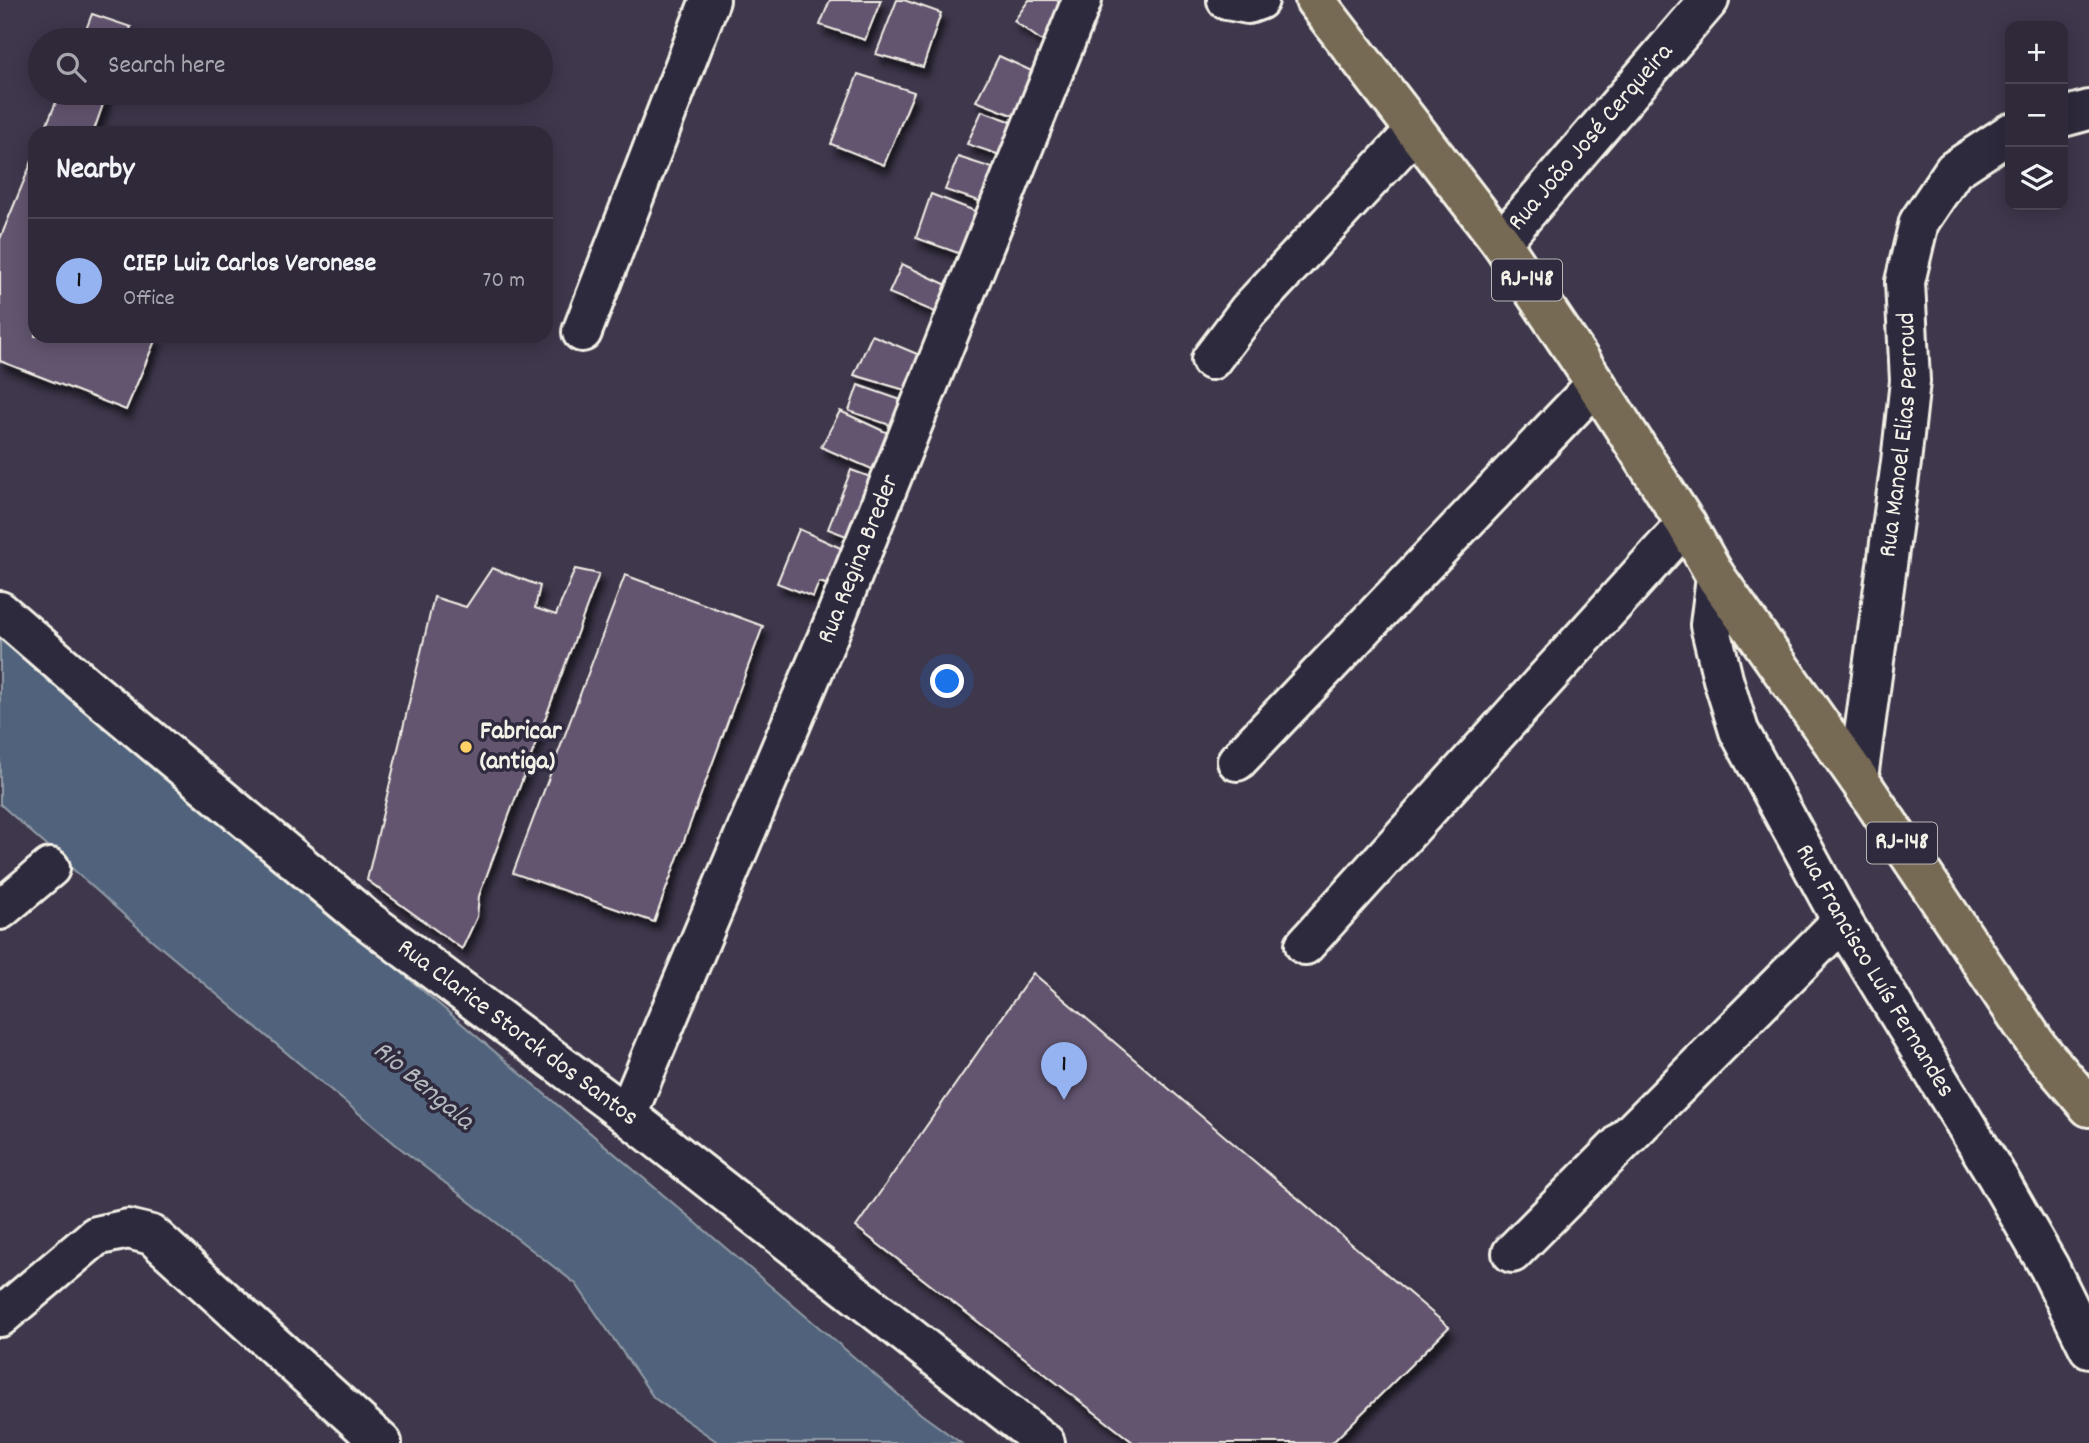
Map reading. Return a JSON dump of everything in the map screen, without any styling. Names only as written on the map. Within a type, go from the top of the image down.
[{"type":"main road","name":"RJ-148","points":[[1315,0],[1501,242],[1686,524],[1716,577],[1858,778],[2038,1047],[2089,1107]]},
{"type":"street","points":[[582,331],[710,0]]},
{"type":"street","name":"Rua Regina Breder","points":[[627,1115],[833,624],[1082,0]]},
{"type":"street","points":[[1227,0],[1248,4],[1259,0]]},
{"type":"street","name":"Rua João José Cerqueira","points":[[1501,242],[1709,0]]},
{"type":"street","points":[[2068,116],[2089,110]]},
{"type":"street","points":[[1211,360],[1248,311],[1415,131]]},
{"type":"street","name":"Rua Manoel Elias Perroud","points":[[1858,778],[1910,381],[1905,282],[1919,222],[1954,170],[2005,136]]},
{"type":"street","points":[[1237,761],[1596,384]]},
{"type":"street","points":[[1305,945],[1686,524]]},
{"type":"street","name":"Rua Francisco Luís Fernandes","points":[[1716,577],[1710,625],[1723,679],[1740,731],[1842,921],[2049,1267],[2089,1348]]},
{"type":"street","name":"Rua Clarice Storck dos Santos","points":[[0,611],[363,917],[627,1115],[1045,1443]]},
{"type":"street","points":[[0,910],[50,868]]},
{"type":"street","points":[[1512,1254],[1842,921]]},
{"type":"street","points":[[0,1317],[96,1236],[128,1229],[152,1236],[382,1443]]},
{"type":"water","name":"Rio Bengala","points":[[0,631],[921,1414],[961,1443],[719,1443],[654,1398],[576,1284],[400,1148],[152,940],[0,804]]},
{"type":"building","points":[[830,0],[881,0],[865,40],[820,25]]},
{"type":"building","points":[[897,0],[941,13],[923,67],[876,54]]},
{"type":"building","points":[[1029,0],[1074,0],[1042,41],[1014,21]]},
{"type":"building","points":[[92,14],[131,27],[131,28],[87,28]]},
{"type":"building","points":[[999,56],[1047,78],[1030,122],[976,101]]},
{"type":"building","points":[[858,74],[914,92],[884,165],[831,144]]},
{"type":"building","points":[[55,105],[103,105],[95,126],[46,126]]},
{"type":"building","points":[[982,111],[1024,126],[1009,158],[967,144]]},
{"type":"building","points":[[958,157],[1008,173],[994,206],[945,190]]},
{"type":"building","points":[[28,171],[28,343],[154,343],[126,410],[0,361],[0,239]]},
{"type":"building","points":[[931,194],[993,218],[975,259],[916,238]]},
{"type":"building","points":[[902,264],[964,293],[952,319],[889,293]]},
{"type":"building","points":[[872,335],[934,361],[922,395],[854,375]]},
{"type":"building","points":[[858,385],[918,406],[907,431],[849,411]]},
{"type":"building","points":[[840,411],[903,440],[888,476],[821,447]]},
{"type":"building","points":[[851,470],[887,483],[862,542],[828,529]]},
{"type":"building","points":[[799,529],[858,556],[842,589],[819,582],[813,597],[777,583]]},
{"type":"building","name":"Fabricar (antiga)","points":[[492,568],[540,586],[535,608],[556,615],[575,569],[599,574],[479,896],[477,917],[462,949],[367,880],[434,597],[466,607]]},
{"type":"building","points":[[625,575],[763,626],[654,922],[513,873]]},
{"type":"building","points":[[1033,973],[1449,1327],[1332,1443],[1134,1443],[856,1227]]},
{"type":"place","name":"Fabricar (antiga)","points":[[466,747]]},
{"type":"place","name":"CIEP Luiz Carlos Veronese","points":[[1064,1100]]}]
